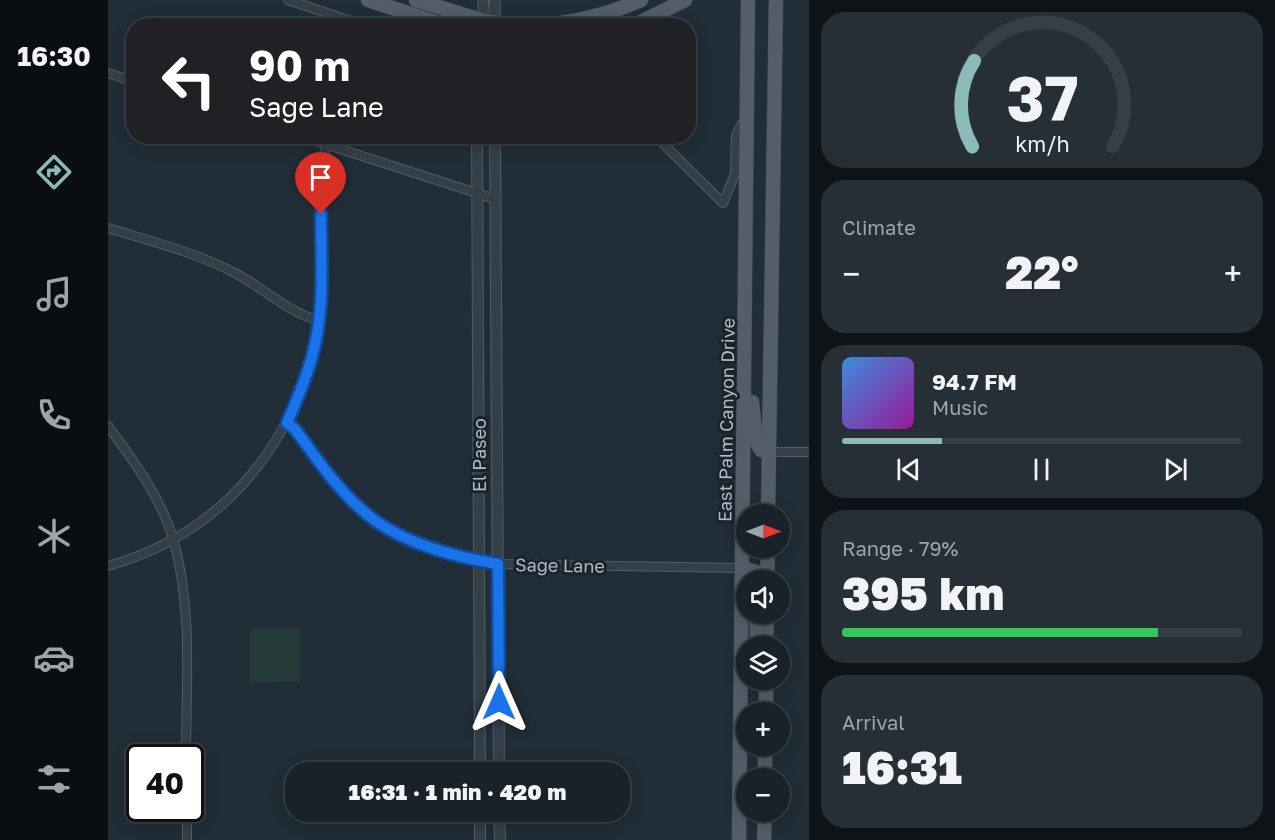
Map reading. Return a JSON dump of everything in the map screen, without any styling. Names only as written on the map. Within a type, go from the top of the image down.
[{"type":"main road","points":[[368,0],[423,18]]},
{"type":"main road","points":[[416,0],[470,18]]},
{"type":"main road","points":[[590,18],[621,9],[641,0]]},
{"type":"main road","points":[[649,18],[685,0]]},
{"type":"main road","name":"East Palm Canyon Drive","points":[[739,840],[748,0]]},
{"type":"main road","points":[[768,504],[776,0]]},
{"type":"main road","points":[[745,362],[756,441],[761,450],[769,452]]},
{"type":"main road","points":[[742,568],[749,570]]},
{"type":"main road","points":[[764,840],[765,822]]},
{"type":"street","points":[[288,0],[342,18]]},
{"type":"street","points":[[476,0],[483,18]]},
{"type":"street","points":[[483,0],[485,18]]},
{"type":"street","points":[[487,18],[495,0]]},
{"type":"street","points":[[108,74],[126,80]]},
{"type":"street","points":[[663,144],[723,203],[735,174],[736,135],[747,116]]},
{"type":"street","points":[[323,144],[495,199]]},
{"type":"street","name":"El Paseo","points":[[477,144],[480,762]]},
{"type":"street","name":"El Paseo","points":[[495,144],[499,762]]},
{"type":"street","points":[[108,566],[134,558],[173,540],[228,500],[265,459],[287,423],[313,353],[320,321],[320,168],[326,145]]},
{"type":"street","points":[[108,228],[196,256],[235,273],[301,316],[320,321]]},
{"type":"street","name":"Sage Lane","points":[[287,423],[295,429],[331,479],[357,506],[378,523],[418,543],[498,564],[742,568]]},
{"type":"street","points":[[108,426],[133,460],[156,501],[173,540],[182,580],[186,639],[186,744]]},
{"type":"street","points":[[769,452],[808,452]]},
{"type":"street","points":[[187,822],[187,840]]},
{"type":"street","points":[[480,822],[480,840]]},
{"type":"street","points":[[499,822],[500,840]]},
{"type":"green space","points":[[250,628],[300,628],[300,682],[250,683]]},
{"type":"route","points":[[321,214],[320,321],[303,386],[287,423],[295,429],[331,479],[357,506],[378,523],[418,543],[463,557],[498,564],[499,702]]}]
